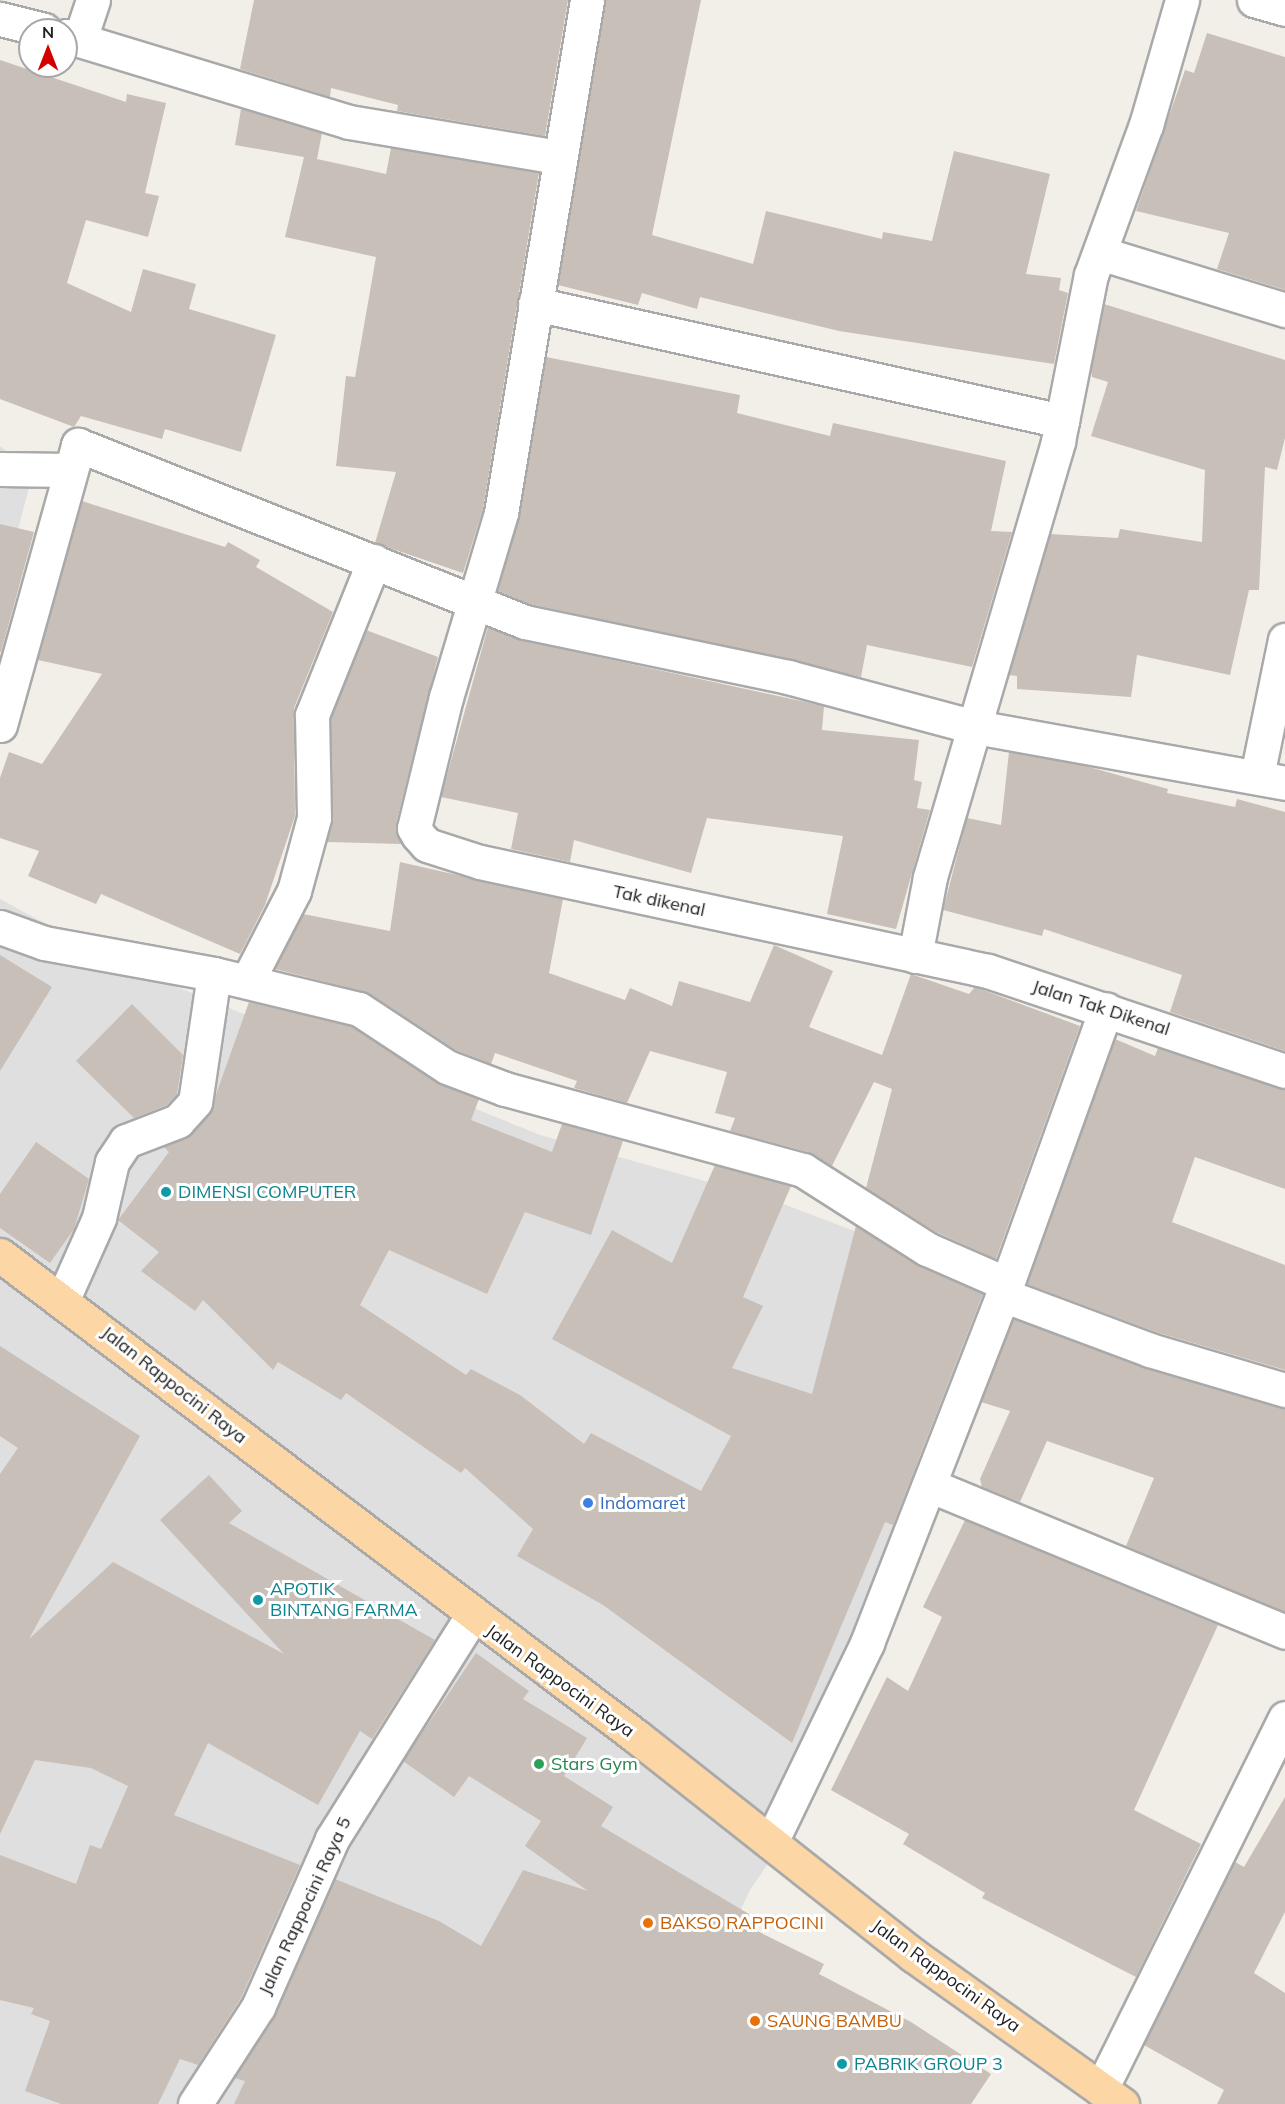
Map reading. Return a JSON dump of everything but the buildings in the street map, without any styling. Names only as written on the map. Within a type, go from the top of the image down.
[{"type":"main road","name":"Jalan Rappocini Raya","points":[[0,1255],[63,1299],[472,1617],[771,1842],[913,1955],[1111,2096]]},
{"type":"street","points":[[78,28],[93,0]]},
{"type":"street","points":[[477,607],[515,441],[535,304],[586,0]]},
{"type":"street","points":[[915,956],[930,877],[1062,420],[1100,253],[1182,0]]},
{"type":"street","points":[[1254,0],[1285,9]]},
{"type":"street","points":[[0,19],[18,24]]},
{"type":"street","points":[[78,39],[349,122],[559,157]]},
{"type":"street","points":[[1100,253],[1285,310]]},
{"type":"street","points":[[535,304],[1062,420]]},
{"type":"street","points":[[0,725],[78,445],[374,561],[477,607],[645,651],[788,677],[975,727],[1271,779],[1285,640]]},
{"type":"street","points":[[0,469],[70,470]]},
{"type":"street","points":[[248,980],[294,891],[314,818],[312,715],[374,561]]},
{"type":"street","name":"Tak dikenal","points":[[477,607],[446,697],[414,828],[427,845],[480,862],[915,956]]},
{"type":"street","points":[[0,927],[44,943],[248,980],[359,1010],[447,1067],[506,1089],[803,1170],[927,1249],[1005,1290],[1140,1347],[1285,1390]]},
{"type":"street","name":"Jalan Tak Dikenal","points":[[915,956],[988,971],[1285,1071]]},
{"type":"street","points":[[63,1299],[99,1218],[112,1162],[126,1141],[178,1120],[195,1102],[214,974]]},
{"type":"street","points":[[771,1842],[867,1643],[1005,1290],[1106,1009]]},
{"type":"street","points":[[929,1485],[1285,1632]]},
{"type":"street","name":"Jalan Rappocini Raya 5","points":[[195,2104],[258,2007],[332,1839],[472,1617]]},
{"type":"street","points":[[1111,2096],[1285,1718]]},
{"type":"shaded area","points":[[0,446],[33,472],[0,599]]},
{"type":"shaded area","points":[[0,899],[114,961],[540,1135],[773,1200],[975,1277],[816,1793],[750,1890],[648,2104],[0,2104]]},
{"type":"place","name":"DIMENSI COMPUTER","points":[[166,1192]]},
{"type":"place","name":"Indomaret","points":[[588,1503]]},
{"type":"place","name":"APOTIK BINTANG FARMA","points":[[258,1600]]},
{"type":"place","name":"Stars Gym","points":[[539,1764]]},
{"type":"place","name":"BAKSO RAPPOCINI","points":[[648,1923]]},
{"type":"place","name":"SAUNG BAMBU","points":[[755,2021]]},
{"type":"place","name":"PABRIK GROUP 3","points":[[842,2064]]}]
